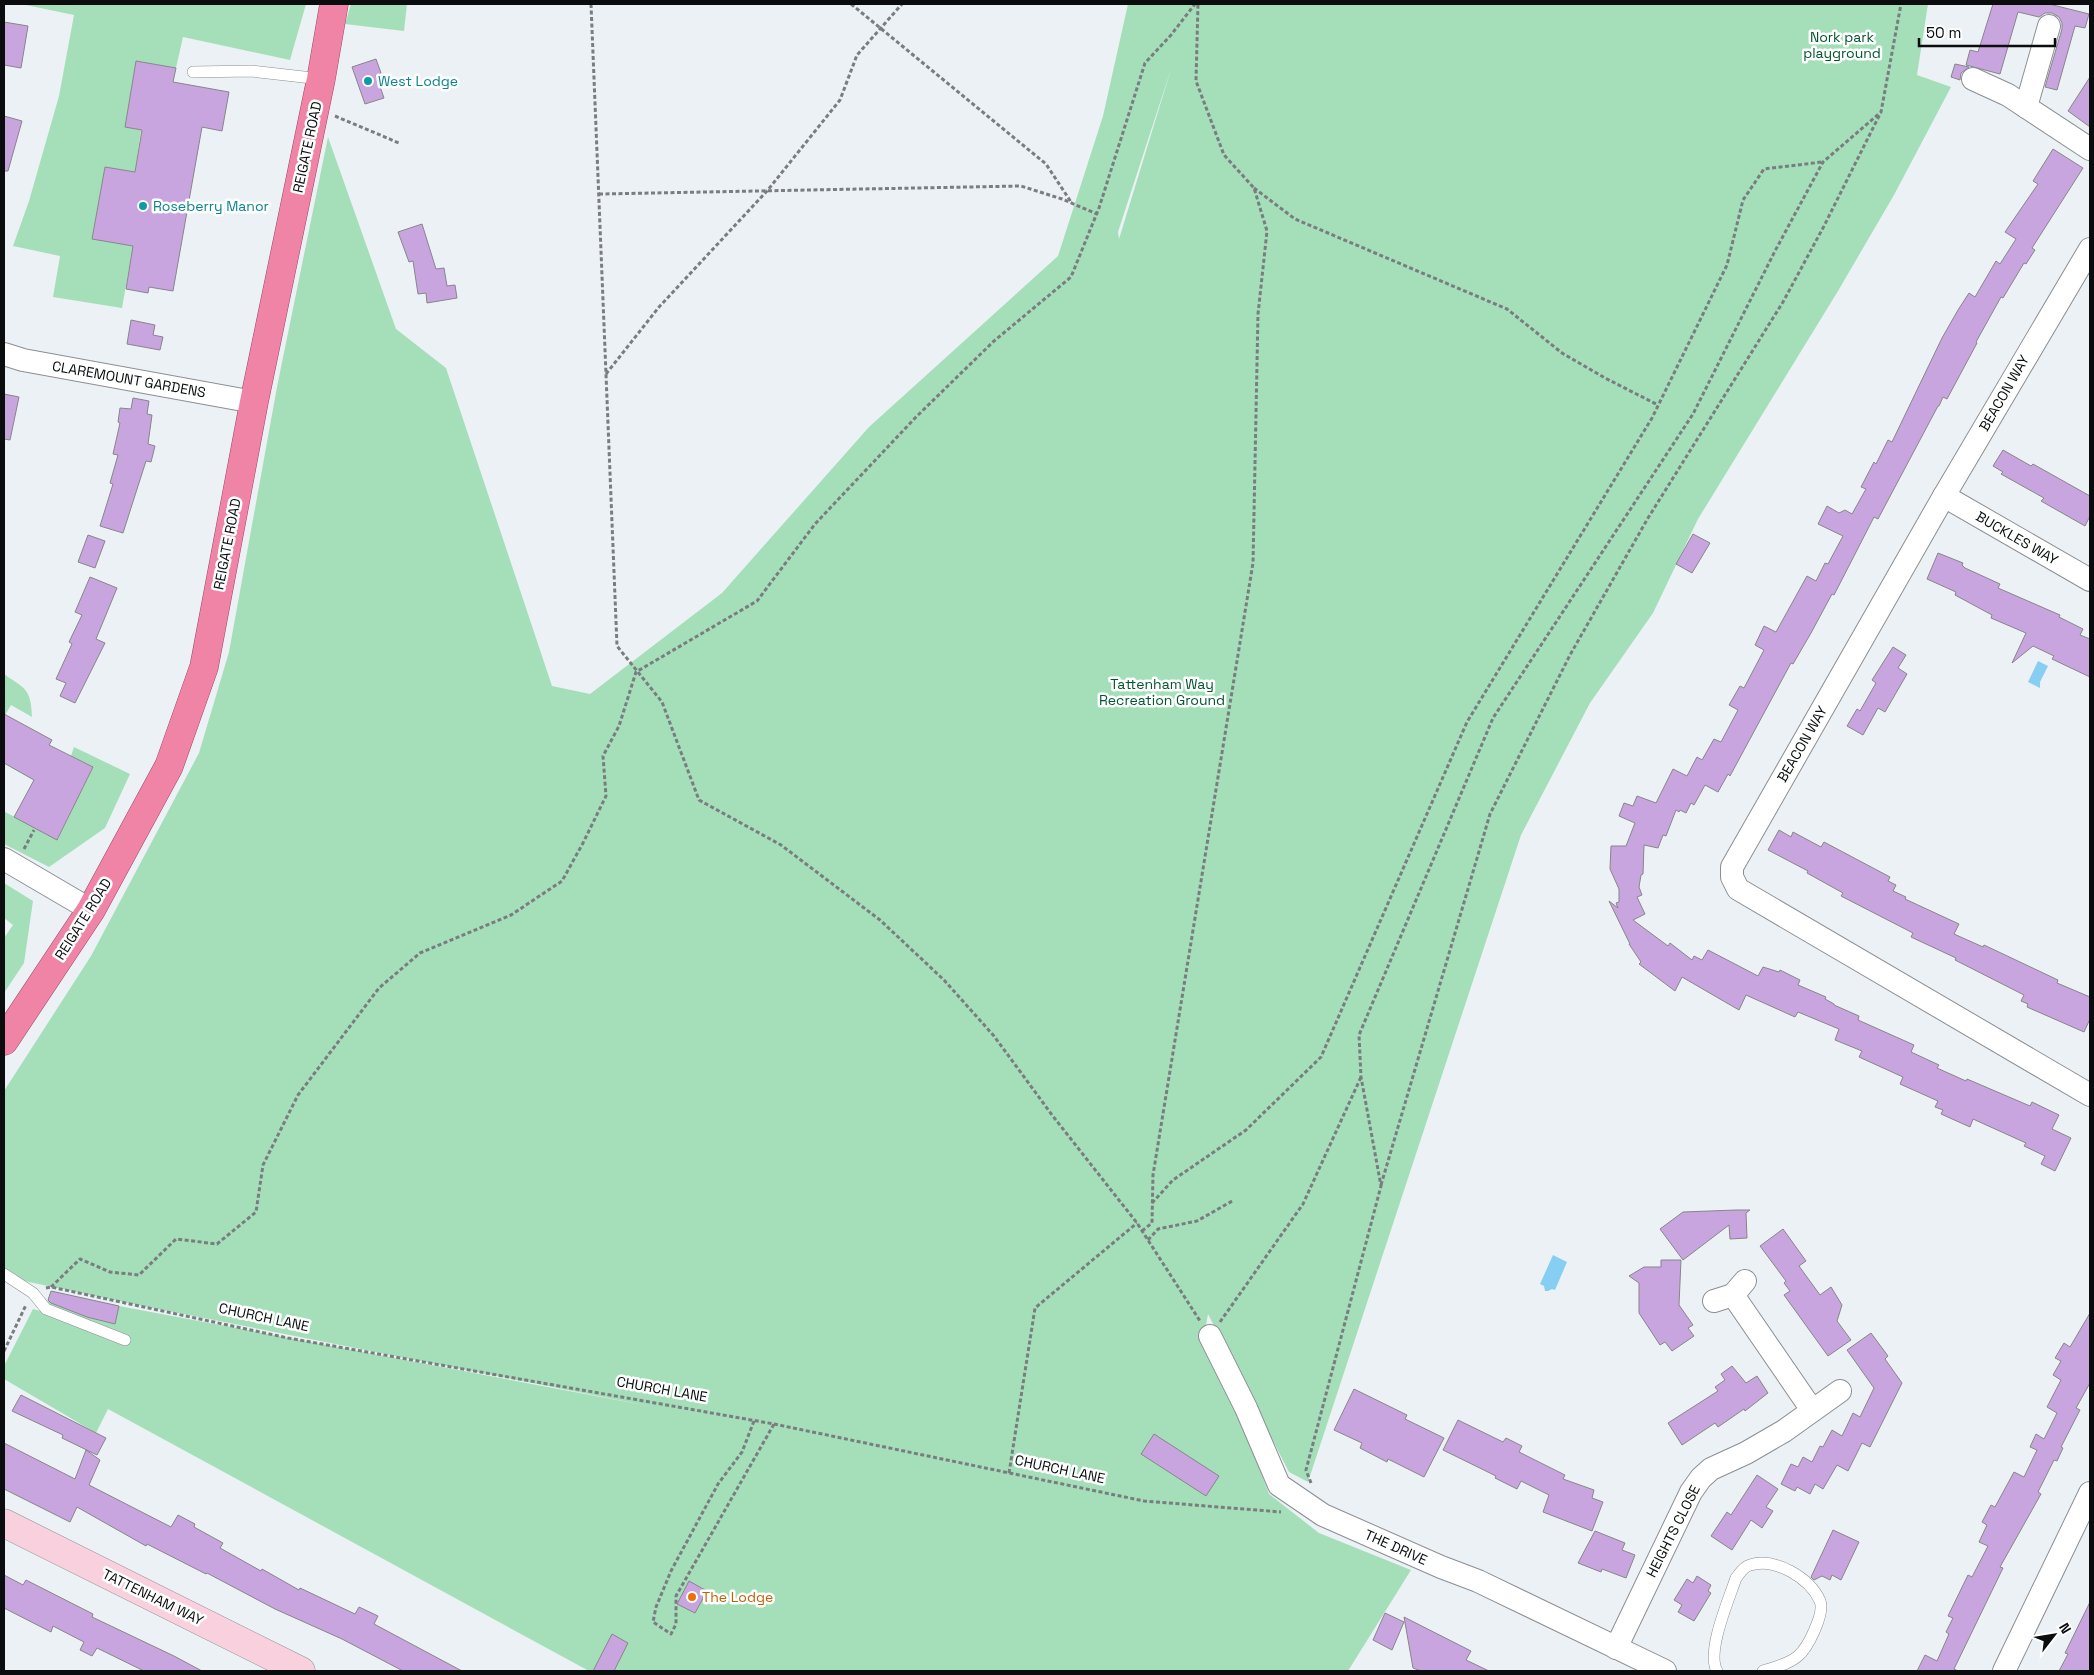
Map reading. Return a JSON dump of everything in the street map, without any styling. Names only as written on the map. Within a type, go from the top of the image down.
[{"type":"highway","name":"REIGATE ROAD","points":[[4,1041],[91,910],[169,766],[204,667],[254,402],[321,79],[334,4]]},
{"type":"main road","name":"TATTENHAM WAY","points":[[4,1523],[301,1671]]},
{"type":"street","points":[[2026,107],[2049,26]]},
{"type":"street","points":[[1973,79],[2008,96],[2090,148]]},
{"type":"street","name":"BEACON WAY","points":[[2090,249],[1944,496],[1732,867],[1732,877],[1738,889],[2090,1095]]},
{"type":"street","name":"CLAREMOUNT GARDENS","points":[[4,354],[33,362],[254,402]]},
{"type":"street","name":"BUCKLES WAY","points":[[1944,496],[2090,580]]},
{"type":"street","points":[[4,859],[91,910]]},
{"type":"street","points":[[1731,1292],[1812,1410]]},
{"type":"street","name":"THE DRIVE","points":[[1210,1336],[1246,1408],[1279,1485],[1323,1515],[1441,1568],[1478,1581],[1665,1671]]},
{"type":"street","name":"HEIGHTS CLOSE","points":[[1616,1648],[1691,1492],[1700,1478],[1711,1469],[1746,1453],[1784,1431],[1840,1391]]},
{"type":"street","points":[[2004,1671],[2090,1493]]},
{"type":"lane","points":[[193,72],[251,71],[321,79]]},
{"type":"lane","points":[[4,1274],[33,1292],[46,1309],[125,1340]]},
{"type":"lane","points":[[1717,1671],[1714,1665],[1714,1651],[1736,1578],[1744,1568],[1763,1564],[1782,1568],[1800,1576],[1812,1588],[1821,1603],[1818,1621],[1799,1656],[1785,1664],[1763,1671]]},
{"type":"path","points":[[592,4],[616,646],[662,702],[700,800],[781,846],[880,920],[944,980],[994,1036],[1052,1115],[1137,1223],[1210,1336],[1303,1204],[1361,1077]]},
{"type":"path","points":[[851,4],[1046,164],[1072,203]]},
{"type":"path","points":[[606,375],[658,307],[767,191],[840,100],[857,54],[902,4]]},
{"type":"path","points":[[1196,4],[1196,81],[1224,155],[1254,188],[1296,219],[1507,309],[1562,353],[1605,378],[1658,404]]},
{"type":"path","points":[[51,1287],[80,1258],[110,1272],[140,1275],[176,1239],[217,1244],[256,1212],[263,1165],[298,1095],[379,988],[420,953],[511,915],[562,881],[606,796],[603,756],[619,726],[636,672],[756,601],[816,524],[916,417],[994,341],[1071,277],[1097,214],[1145,63],[1196,4]]},
{"type":"path","points":[[1323,1515],[1306,1470],[1381,1186],[1490,814],[1570,655],[1648,518],[1783,302],[1824,226],[1881,112],[1901,4]]},
{"type":"path","points":[[1381,1186],[1361,1077],[1359,1035],[1493,718],[1693,414],[1774,251],[1822,162],[1881,112]]},
{"type":"path","points":[[334,116],[399,143]]},
{"type":"path","points":[[1152,1203],[1173,1180],[1246,1130],[1321,1057],[1467,722],[1652,418],[1726,266],[1743,200],[1764,169],[1822,162]]},
{"type":"path","points":[[599,194],[1021,186],[1072,203],[1097,214]]},
{"type":"path","points":[[1142,1231],[1152,1223],[1153,1175],[1253,563],[1258,314],[1267,231],[1254,188]]},
{"type":"path","points":[[28,842],[34,830]]},
{"type":"path","points":[[1148,1240],[1158,1229],[1197,1221],[1234,1200]]},
{"type":"path","points":[[1009,1473],[1035,1308],[1137,1223]]},
{"type":"path","name":"CHURCH LANE","points":[[33,1292],[51,1287],[288,1338],[774,1424],[1144,1501],[1286,1512]]},
{"type":"path","points":[[4,1351],[33,1292]]},
{"type":"path","points":[[754,1421],[742,1452],[718,1484],[694,1525],[656,1607],[653,1622],[670,1634],[676,1624],[676,1596],[774,1424]]},
{"type":"green space","points":[[21,4],[306,4],[290,60],[183,37],[176,68],[136,61],[125,126],[141,130],[135,172],[105,167],[92,238],[133,246],[122,308],[53,297],[60,256],[13,246],[29,201],[59,96],[74,15]]},
{"type":"green space","points":[[351,4],[407,4],[404,31],[345,24]]},
{"type":"green space","points":[[1128,4],[1928,4],[1917,75],[1951,87],[1894,195],[1838,291],[1698,519],[1653,613],[1590,703],[1521,835],[1308,1482],[1289,1472],[1208,1314],[1204,1336],[1240,1417],[1269,1494],[1319,1533],[1411,1570],[1348,1671],[589,1671],[108,1409],[96,1433],[4,1379],[4,1366],[33,1309],[44,1312],[51,1291],[119,1306],[654,1407],[143,1306],[29,1282],[4,1274],[4,1091],[91,956],[199,753],[229,652],[277,387],[328,137],[396,329],[446,368],[552,686],[590,694],[722,593],[869,427],[1058,256],[1103,116]],"holes":[[[1172,66],[1119,239],[1118,232]]]},
{"type":"green space","points":[[4,674],[26,690],[30,700],[32,717],[11,705],[4,717]]},
{"type":"green space","points":[[74,747],[130,774],[105,828],[49,867],[4,844],[4,815],[5,812],[58,839],[93,767],[71,756]]},
{"type":"green space","points":[[4,883],[33,901],[24,963],[4,993],[4,938],[13,925],[4,918]]},
{"type":"water","points":[[2038,661],[2048,666],[2040,682],[2040,688],[2028,682]]},
{"type":"water","points":[[1553,1255],[1567,1262],[1555,1290],[1545,1291],[1544,1286],[1540,1284]]},
{"type":"building","points":[[1993,4],[2049,4],[2089,14],[2085,28],[2075,26],[2057,90],[2045,87],[2062,29],[2059,17],[2052,13],[2045,13],[2039,17],[2018,12],[2000,74],[1966,65],[1970,50],[1978,52]]},
{"type":"building","points":[[4,22],[28,26],[21,68],[4,65]]},
{"type":"building","name":"West Lodge","points":[[376,59],[381,73],[376,75],[384,98],[365,104],[352,67]]},
{"type":"building","name":"Roseberry Manor","points":[[136,61],[176,68],[173,82],[229,92],[222,131],[202,127],[173,291],[149,287],[148,293],[126,289],[133,246],[92,239],[105,167],[135,172],[142,130],[125,127]]},
{"type":"building","points":[[1955,64],[1969,67],[1961,73],[1960,80],[1951,77]]},
{"type":"building","points":[[2090,77],[2090,127],[2068,111]]},
{"type":"building","points":[[4,116],[22,121],[8,171],[4,171]]},
{"type":"building","points":[[2053,149],[2083,168],[2032,248],[2035,250],[2026,264],[2024,263],[2003,298],[2001,297],[1947,399],[1943,397],[1878,519],[1874,517],[1834,595],[1832,594],[1793,664],[1791,663],[1730,776],[1728,774],[1718,792],[1705,785],[1694,805],[1691,803],[1686,813],[1676,810],[1666,836],[1663,835],[1658,848],[1644,845],[1643,874],[1641,875],[1639,887],[1642,895],[1637,897],[1645,914],[1633,920],[1668,946],[1670,943],[1692,960],[1694,956],[1702,960],[1708,950],[1758,976],[1763,967],[1779,972],[1780,970],[1800,980],[1798,985],[1826,997],[1825,999],[1834,1005],[1859,1016],[1858,1020],[1914,1045],[1911,1052],[1939,1065],[1937,1068],[2030,1106],[2032,1102],[2059,1115],[2052,1129],[2071,1138],[2055,1171],[2041,1164],[2045,1156],[2024,1146],[2026,1143],[1973,1119],[1970,1127],[1941,1114],[1943,1110],[1935,1107],[1938,1101],[1900,1084],[1903,1077],[1859,1057],[1862,1051],[1835,1040],[1839,1029],[1798,1012],[1795,1017],[1746,995],[1739,1010],[1682,977],[1675,991],[1639,964],[1641,962],[1629,944],[1609,901],[1618,908],[1616,903],[1619,902],[1619,889],[1610,869],[1611,846],[1626,846],[1635,823],[1619,816],[1624,803],[1633,806],[1637,796],[1656,803],[1673,769],[1687,776],[1697,757],[1702,760],[1714,739],[1721,742],[1738,710],[1729,705],[1740,686],[1744,688],[1764,650],[1755,645],[1764,626],[1776,632],[1807,576],[1816,581],[1825,563],[1828,564],[1843,536],[1818,524],[1827,506],[1839,513],[1845,510],[1852,514],[1866,489],[1861,487],[1874,462],[1876,464],[1888,440],[1892,442],[1942,338],[1958,310],[1969,293],[1975,297],[1996,261],[2000,264],[2016,239],[2005,232],[2038,184],[2033,181]]},
{"type":"building","points":[[422,224],[436,269],[444,268],[447,286],[455,285],[457,298],[427,303],[426,293],[418,294],[413,261],[409,262],[398,232]]},
{"type":"building","points":[[131,320],[155,325],[153,335],[163,337],[160,350],[127,344]]},
{"type":"building","points":[[4,394],[19,397],[10,440],[4,439]]},
{"type":"building","points":[[133,398],[149,401],[147,414],[152,415],[148,444],[155,446],[151,462],[146,461],[123,533],[100,526],[113,484],[110,483],[118,455],[113,454],[120,423],[118,422],[120,408],[131,409]]},
{"type":"building","points":[[2003,450],[2031,466],[2033,464],[2090,496],[2090,516],[2085,526],[2041,501],[2044,498],[2001,474],[2003,472],[1993,466]]},
{"type":"building","points":[[1693,534],[1710,543],[1692,573],[1676,564]]},
{"type":"building","points":[[88,535],[105,541],[95,568],[78,562]]},
{"type":"building","points":[[1938,553],[1963,563],[1962,565],[1965,568],[2000,584],[1998,588],[2060,615],[2059,617],[2083,629],[2080,635],[2090,639],[2090,677],[2052,659],[2054,656],[2033,646],[2012,663],[2026,633],[1991,618],[1992,615],[1955,595],[1956,592],[1927,579]]},
{"type":"building","points":[[90,577],[117,588],[96,639],[105,643],[75,703],[60,696],[66,683],[56,679],[72,644],[69,642],[82,615],[75,612]]},
{"type":"building","points":[[1893,647],[1906,655],[1898,668],[1907,674],[1885,712],[1878,708],[1863,735],[1847,726],[1857,709],[1860,711],[1876,683],[1872,680]]},
{"type":"building","points":[[4,714],[52,740],[49,745],[93,767],[57,840],[14,817],[34,780],[4,763]]},
{"type":"building","points":[[1779,830],[1791,837],[1793,832],[1821,847],[1824,842],[1890,877],[1888,881],[1896,885],[1893,891],[1906,897],[1905,899],[1959,924],[1954,934],[1983,947],[1984,945],[2058,980],[2057,983],[2090,997],[2090,1019],[2084,1032],[2027,1007],[2028,1004],[2021,1001],[2024,995],[1955,960],[1956,958],[1911,937],[1913,933],[1841,896],[1843,893],[1807,873],[1808,871],[1768,850]]},
{"type":"building","points":[[1750,1210],[1746,1213],[1747,1238],[1730,1239],[1729,1225],[1683,1260],[1660,1229],[1683,1212]]},
{"type":"building","points":[[1783,1229],[1806,1261],[1799,1266],[1820,1295],[1831,1287],[1842,1305],[1837,1321],[1851,1340],[1828,1356],[1784,1295],[1790,1291],[1784,1283],[1786,1281],[1760,1246]]},
{"type":"building","points":[[1661,1260],[1681,1260],[1679,1305],[1693,1325],[1688,1328],[1694,1336],[1672,1351],[1665,1342],[1660,1345],[1639,1313],[1639,1283],[1629,1276],[1644,1267],[1661,1267]]},
{"type":"building","points":[[51,1291],[119,1306],[115,1324],[87,1317],[51,1303],[48,1300]]},
{"type":"building","points":[[2090,1313],[2090,1383],[2076,1408],[2080,1410],[2061,1447],[2063,1448],[2057,1461],[2054,1460],[2038,1492],[2041,1494],[2000,1567],[2003,1568],[1954,1669],[1958,1671],[1917,1671],[1925,1655],[1937,1661],[1949,1634],[1946,1632],[1953,1618],[1948,1616],[1968,1575],[1972,1577],[1988,1546],[1979,1542],[1987,1525],[1982,1522],[1991,1505],[1995,1507],[2014,1472],[2024,1477],[2037,1450],[2030,1447],[2036,1434],[2044,1439],[2057,1413],[2047,1407],[2061,1380],[2053,1375],[2061,1361],[2055,1358],[2064,1343],[2070,1347]]},
{"type":"building","points":[[1871,1333],[1888,1356],[1885,1359],[1902,1383],[1870,1447],[1862,1443],[1848,1471],[1837,1465],[1823,1489],[1815,1484],[1810,1494],[1797,1487],[1795,1491],[1781,1484],[1791,1464],[1798,1467],[1803,1457],[1812,1462],[1820,1446],[1823,1447],[1832,1430],[1842,1436],[1853,1413],[1860,1417],[1874,1388],[1847,1350]]},
{"type":"building","points":[[1732,1366],[1746,1383],[1757,1376],[1768,1393],[1745,1411],[1744,1409],[1718,1427],[1715,1423],[1682,1445],[1668,1423],[1718,1391],[1715,1387],[1725,1380],[1721,1374]]},
{"type":"building","points":[[1354,1389],[1407,1415],[1405,1419],[1444,1438],[1424,1477],[1388,1459],[1387,1462],[1360,1448],[1362,1443],[1334,1430]]},
{"type":"building","points":[[21,1395],[106,1438],[97,1455],[62,1438],[63,1435],[12,1411]]},
{"type":"building","points":[[1458,1420],[1503,1442],[1506,1438],[1522,1446],[1519,1452],[1565,1475],[1563,1479],[1594,1490],[1592,1498],[1603,1502],[1592,1531],[1543,1512],[1549,1495],[1521,1481],[1517,1489],[1495,1478],[1496,1476],[1443,1450]]},
{"type":"building","points":[[1154,1434],[1219,1476],[1206,1496],[1141,1454]]},
{"type":"building","points":[[4,1443],[75,1479],[86,1450],[100,1460],[89,1485],[171,1527],[178,1515],[195,1524],[194,1527],[223,1543],[220,1548],[261,1571],[262,1569],[299,1590],[300,1588],[355,1614],[359,1607],[378,1616],[374,1624],[462,1671],[403,1671],[342,1639],[275,1609],[207,1573],[147,1544],[146,1546],[77,1507],[70,1522],[4,1489]]},
{"type":"building","points":[[1757,1475],[1778,1489],[1766,1507],[1773,1511],[1762,1528],[1751,1520],[1732,1550],[1711,1536],[1727,1512],[1731,1515]]},
{"type":"building","points":[[1833,1530],[1859,1542],[1841,1580],[1832,1575],[1830,1580],[1822,1576],[1814,1580],[1811,1577]]},
{"type":"building","points":[[1595,1531],[1625,1543],[1622,1550],[1635,1555],[1626,1578],[1602,1569],[1601,1572],[1578,1563]]},
{"type":"building","points":[[4,1575],[23,1585],[26,1580],[93,1614],[92,1617],[202,1671],[144,1671],[97,1648],[92,1656],[80,1650],[84,1642],[53,1626],[51,1632],[4,1608]]},
{"type":"building","points":[[1697,1576],[1711,1585],[1708,1591],[1711,1593],[1694,1621],[1678,1612],[1682,1605],[1674,1600],[1687,1579],[1693,1583]]},
{"type":"building","name":"The Lodge","points":[[689,1581],[707,1591],[695,1613],[677,1604]]},
{"type":"building","points":[[2090,1602],[2090,1671],[2059,1671],[2068,1654],[2065,1653]]},
{"type":"building","points":[[1385,1613],[1404,1622],[1392,1650],[1373,1640]]},
{"type":"building","points":[[1404,1617],[1471,1651],[1466,1660],[1489,1671],[1421,1671],[1413,1668]]},
{"type":"building","points":[[612,1634],[628,1643],[614,1671],[593,1671]]},
{"type":"place","name":"West Lodge","points":[[368,81]]},
{"type":"place","name":"Roseberry Manor","points":[[143,206]]},
{"type":"place","name":"The Lodge","points":[[692,1597]]},
{"type":"park label","name":"Nork park playground","points":[[1842,46]]},
{"type":"park label","name":"Tattenham Way Recreation Ground","points":[[1162,692]]}]
